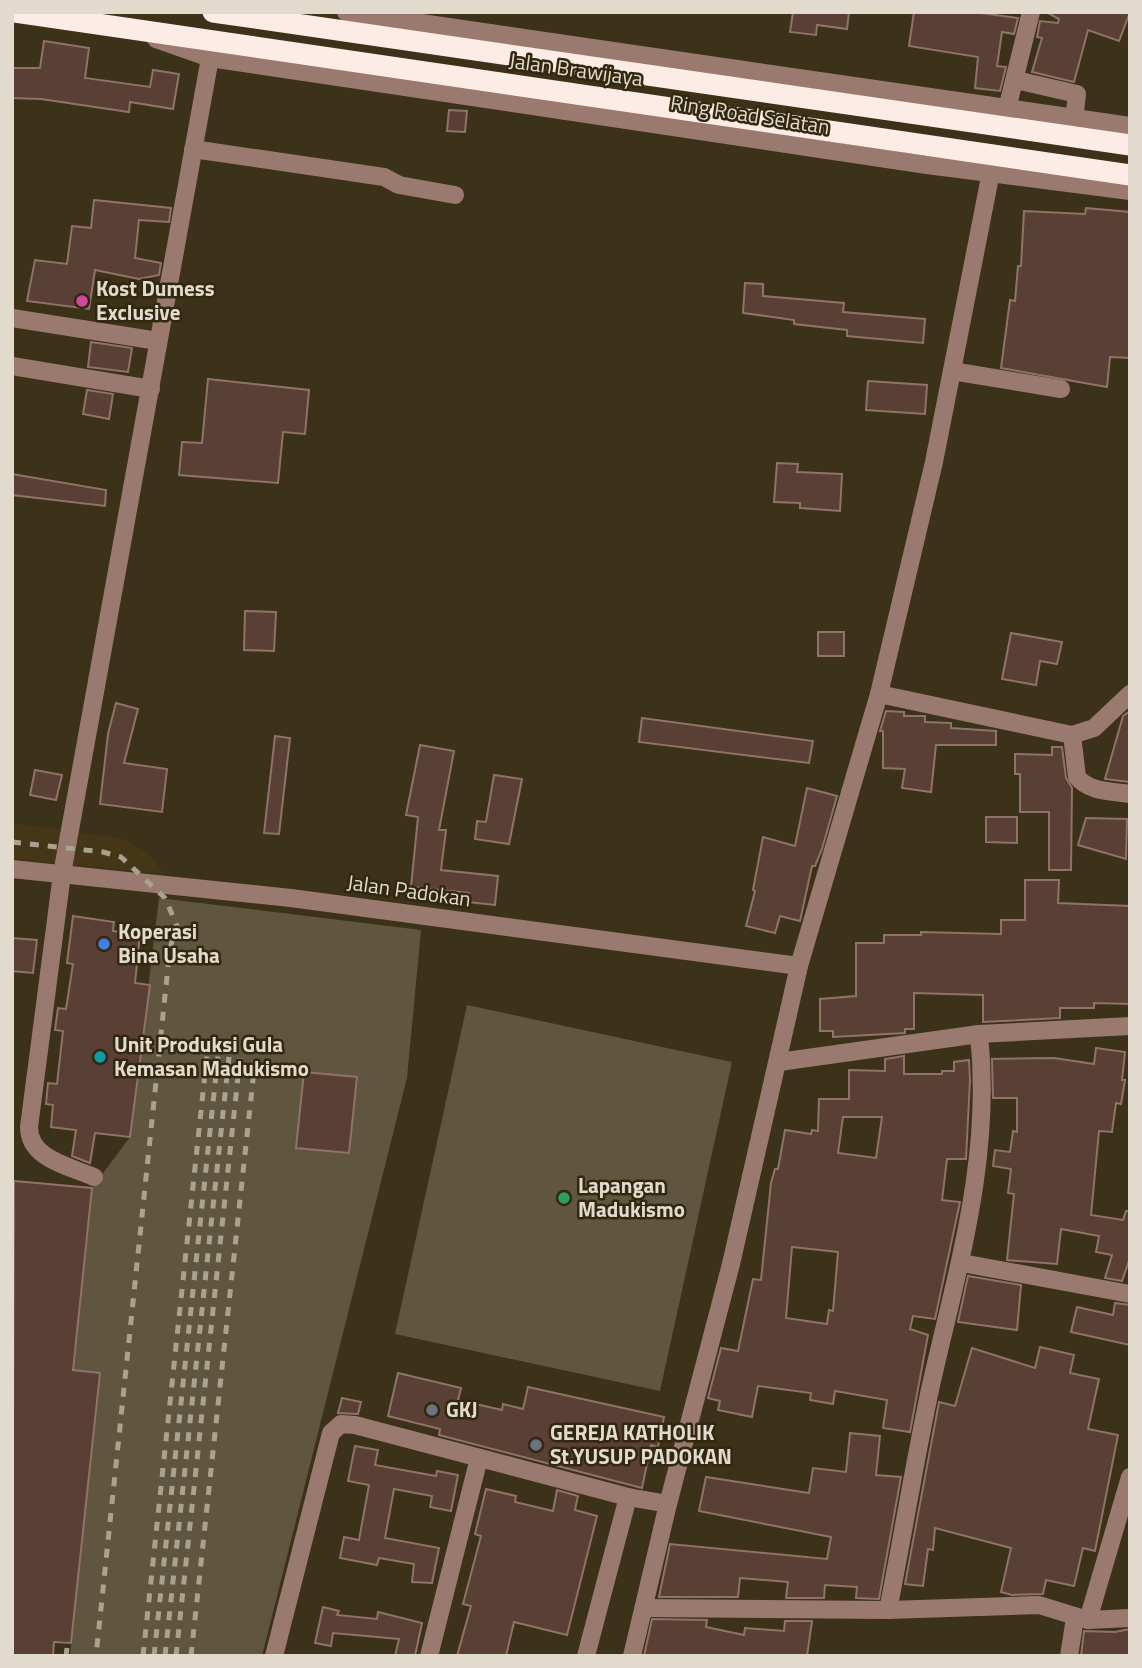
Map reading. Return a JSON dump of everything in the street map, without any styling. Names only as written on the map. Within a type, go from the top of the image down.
[{"type":"highway","name":"Jalan Brawijaya","points":[[15,12],[118,26],[927,155],[1130,175]]},
{"type":"highway","name":"Jalan Brawijaya","points":[[213,12],[1073,128],[1130,145]]},
{"type":"street","name":"Ring Road Selatan","points":[[346,12],[1007,109],[1073,128],[1130,126]]},
{"type":"street","points":[[1007,109],[1031,12]]},
{"type":"street","name":"Ring Road Selatan","points":[[118,26],[210,58],[927,155],[991,173],[1130,191]]},
{"type":"street","points":[[94,1177],[40,1153],[29,1137],[62,874],[210,58]]},
{"type":"street","points":[[1016,80],[1075,93],[1078,97],[1073,128]]},
{"type":"street","points":[[193,149],[384,177],[399,185],[456,195]]},
{"type":"street","points":[[632,1656],[667,1504],[732,1265],[799,967],[879,694],[934,462],[991,173]]},
{"type":"street","points":[[12,318],[158,341]]},
{"type":"street","points":[[12,366],[151,389]]},
{"type":"street","points":[[952,371],[1060,389]]},
{"type":"street","points":[[879,694],[1072,735],[1094,728],[1130,694]]},
{"type":"street","points":[[1072,735],[1077,777],[1081,782],[1094,788],[1130,794]]},
{"type":"street","name":"Jalan Padokan","points":[[12,869],[291,898],[799,967]]},
{"type":"street","points":[[779,1062],[1035,1028],[1130,1026]]},
{"type":"street","points":[[888,1610],[932,1384],[962,1263],[982,1124],[979,1034]]},
{"type":"street","points":[[962,1263],[1130,1294]]},
{"type":"street","points":[[274,1656],[334,1428],[341,1424],[355,1425],[628,1497],[667,1504]]},
{"type":"street","points":[[429,1656],[479,1458]]},
{"type":"street","points":[[1069,1656],[1130,1477]]},
{"type":"street","points":[[586,1656],[628,1497]]},
{"type":"street","points":[[645,1608],[888,1610],[1039,1605],[1082,1619],[1130,1618]]},
{"type":"shaded area","points":[[12,823],[122,838],[148,853],[165,874],[12,859]]},
{"type":"shaded area","points":[[159,898],[421,930],[407,1078],[262,1656],[70,1656],[100,1374],[73,1370],[92,1188],[130,1137]]},
{"type":"shaded area","name":"Lapangan Madukismo","points":[[467,1005],[732,1062],[660,1391],[395,1334]]},
{"type":"building","points":[[793,12],[849,12],[847,29],[817,25],[816,35],[790,32]]},
{"type":"building","points":[[914,12],[973,12],[1018,18],[1014,34],[1002,32],[997,66],[1006,67],[1000,91],[975,88],[978,57],[909,46]]},
{"type":"building","points":[[1046,12],[1130,12],[1119,41],[1088,30],[1074,82],[1032,72],[1042,38],[1037,37],[1040,21],[1058,23],[1059,19]]},
{"type":"building","points":[[44,41],[89,48],[85,78],[150,87],[153,70],[179,74],[173,109],[130,102],[129,112],[41,99],[12,98],[12,68],[40,68]]},
{"type":"building","points":[[449,110],[467,111],[465,132],[447,131]]},
{"type":"building","points":[[94,200],[171,208],[169,222],[139,220],[135,258],[161,263],[159,275],[139,279],[95,270],[89,309],[27,301],[35,260],[67,264],[72,226],[91,228]]},
{"type":"building","points":[[1086,208],[1130,212],[1130,358],[1110,357],[1107,387],[1001,368],[1010,300],[1015,301],[1018,266],[1021,266],[1024,211],[1085,214]]},
{"type":"building","points":[[745,283],[763,284],[763,296],[844,303],[843,312],[925,319],[923,343],[847,336],[847,330],[794,324],[794,320],[743,313]]},
{"type":"building","points":[[91,342],[132,348],[128,372],[88,367]]},
{"type":"building","points":[[208,379],[309,390],[305,434],[283,432],[278,483],[179,475],[182,442],[202,443]]},
{"type":"building","points":[[868,381],[927,385],[925,414],[866,410]]},
{"type":"building","points":[[87,390],[113,394],[109,419],[83,414]]},
{"type":"building","points":[[777,463],[798,464],[797,472],[842,474],[840,511],[800,508],[800,503],[774,502]]},
{"type":"building","points":[[12,474],[106,490],[105,506],[12,495]]},
{"type":"building","points":[[245,611],[276,612],[274,651],[244,650]]},
{"type":"building","points":[[818,632],[844,632],[844,656],[818,656]]},
{"type":"building","points":[[1011,633],[1062,642],[1057,664],[1040,661],[1036,685],[1002,679]]},
{"type":"building","points":[[116,703],[138,709],[124,763],[167,769],[162,812],[100,804],[108,734]]},
{"type":"building","points":[[886,711],[904,712],[904,716],[925,716],[925,722],[951,723],[951,728],[996,731],[996,745],[936,745],[931,792],[902,788],[905,769],[883,768],[883,731],[880,731]]},
{"type":"building","points":[[1130,711],[1130,782],[1105,779],[1123,716]]},
{"type":"building","points":[[642,718],[813,741],[809,763],[639,742]]},
{"type":"building","points":[[275,736],[290,738],[279,834],[264,833]]},
{"type":"building","points":[[420,745],[454,751],[439,830],[446,830],[441,870],[498,876],[495,905],[468,902],[469,893],[411,887],[418,817],[406,815]]},
{"type":"building","points":[[1052,747],[1062,747],[1066,778],[1072,788],[1071,870],[1049,870],[1049,812],[1020,812],[1020,774],[1015,774],[1015,754],[1052,755]]},
{"type":"building","points":[[35,770],[62,775],[56,800],[30,795]]},
{"type":"building","points":[[494,775],[522,779],[509,844],[475,839],[477,821],[486,822]]},
{"type":"building","points":[[807,788],[837,796],[822,849],[815,866],[812,866],[800,921],[780,916],[775,933],[746,926],[755,891],[753,890],[763,837],[795,846]]},
{"type":"building","points":[[986,817],[1017,817],[1017,843],[986,842]]},
{"type":"building","points":[[1086,818],[1127,819],[1126,859],[1078,845]]},
{"type":"building","points":[[1025,880],[1059,880],[1058,903],[1130,906],[1130,1004],[1094,1003],[1094,1008],[1060,1008],[1060,1018],[983,1022],[983,995],[914,993],[914,1029],[905,1029],[905,1033],[833,1037],[833,1031],[820,1031],[820,999],[856,996],[856,943],[884,943],[884,935],[921,935],[921,932],[1001,934],[1001,920],[1025,920]]},
{"type":"building","name":"Unit Produksi Gula Kemasan Madukismo","points":[[73,916],[114,922],[113,931],[140,934],[135,983],[150,985],[130,1137],[95,1133],[90,1163],[72,1156],[76,1130],[51,1127],[53,1105],[46,1104],[48,1083],[57,1084],[63,1031],[55,1030],[58,1008],[66,1009],[73,964],[67,963]]},
{"type":"building","points":[[12,938],[37,940],[33,973],[12,971]]},
{"type":"building","points":[[1096,1048],[1125,1052],[1122,1080],[1125,1080],[1121,1104],[1116,1103],[1112,1132],[1099,1131],[1091,1215],[1123,1220],[1126,1211],[1130,1211],[1130,1258],[1122,1281],[1105,1278],[1112,1255],[1096,1252],[1099,1236],[1061,1229],[1057,1264],[1007,1260],[1014,1194],[1008,1193],[1011,1169],[993,1166],[995,1150],[1010,1152],[1013,1131],[1017,1132],[1017,1098],[993,1098],[992,1059],[1054,1058],[1094,1064]]},
{"type":"building","points":[[904,1056],[904,1074],[942,1074],[942,1071],[954,1071],[954,1062],[969,1060],[966,1159],[947,1159],[942,1200],[960,1202],[935,1319],[913,1316],[910,1329],[928,1335],[910,1432],[883,1428],[887,1400],[835,1391],[833,1404],[810,1400],[811,1393],[758,1386],[752,1417],[718,1410],[720,1401],[708,1398],[721,1348],[738,1351],[753,1279],[761,1280],[771,1183],[775,1169],[778,1169],[785,1130],[811,1134],[812,1130],[818,1131],[819,1099],[849,1099],[849,1070],[885,1071],[885,1059]],"holes":[[[843,1117],[882,1117],[876,1158],[838,1153]],[[792,1247],[838,1252],[833,1311],[829,1310],[827,1324],[786,1318]]]},
{"type":"building","points":[[304,1072],[357,1077],[349,1153],[296,1148]]},
{"type":"building","points":[[14,1181],[92,1188],[73,1370],[100,1373],[71,1643],[54,1642],[53,1656],[12,1656]]},
{"type":"building","points":[[968,1276],[1021,1285],[1017,1330],[958,1322]]},
{"type":"building","points":[[1115,1303],[1130,1305],[1130,1345],[1071,1332],[1077,1307],[1113,1315]]},
{"type":"building","points":[[1040,1347],[1074,1355],[1070,1373],[1099,1379],[1088,1429],[1118,1435],[1095,1551],[1083,1548],[1074,1586],[1046,1580],[1043,1594],[1012,1595],[1001,1592],[1011,1548],[935,1528],[933,1550],[928,1549],[923,1586],[905,1584],[939,1402],[955,1406],[972,1348],[1035,1368]]},
{"type":"building","points":[[398,1373],[461,1388],[458,1400],[502,1410],[503,1404],[523,1409],[528,1387],[664,1417],[658,1447],[651,1445],[642,1488],[439,1435],[440,1429],[388,1416]]},
{"type":"building","points":[[342,1398],[361,1402],[358,1414],[338,1413]]},
{"type":"building","points":[[850,1433],[880,1436],[876,1475],[901,1477],[879,1599],[856,1598],[857,1587],[825,1585],[824,1598],[786,1598],[788,1582],[740,1578],[738,1597],[659,1597],[670,1544],[827,1559],[831,1537],[699,1511],[706,1477],[809,1493],[813,1468],[846,1472]]},
{"type":"building","points":[[355,1446],[378,1450],[375,1465],[436,1476],[437,1471],[458,1475],[451,1511],[430,1507],[432,1496],[394,1489],[385,1538],[439,1548],[432,1583],[412,1582],[414,1564],[379,1558],[377,1565],[340,1558],[344,1537],[359,1540],[369,1485],[348,1481]]},
{"type":"building","points":[[486,1489],[516,1496],[515,1502],[553,1511],[557,1490],[578,1496],[575,1510],[597,1516],[567,1635],[514,1622],[506,1656],[457,1656],[471,1606],[463,1604],[481,1536],[475,1534]]},
{"type":"building","points":[[323,1607],[339,1611],[337,1615],[377,1619],[378,1612],[422,1623],[415,1656],[395,1656],[399,1639],[333,1633],[331,1646],[315,1643]]},
{"type":"building","points":[[652,1619],[707,1620],[706,1627],[744,1635],[745,1628],[784,1631],[785,1621],[812,1621],[807,1656],[644,1656]]},
{"type":"building","points":[[1130,1629],[1130,1656],[1081,1656],[1084,1631],[1115,1632]]},
{"type":"railway","points":[[12,842],[103,852],[121,857],[165,898],[177,926],[170,948],[96,1656]]},
{"type":"railway","points":[[143,1656],[207,1055]]},
{"type":"railway","points":[[154,1656],[218,1056]]},
{"type":"railway","points":[[165,1656],[229,1057]]},
{"type":"railway","points":[[176,1656],[240,1058]]},
{"type":"railway","points":[[191,1656],[255,1061]]},
{"type":"railway","points":[[66,1656],[67,1648]]},
{"type":"place","name":"Kost Dumess Exclusive","points":[[82,301]]},
{"type":"place","name":"Koperasi Bina Usaha","points":[[104,944]]},
{"type":"place","name":"Unit Produksi Gula Kemasan Madukismo","points":[[100,1057]]},
{"type":"place","name":"Lapangan Madukismo","points":[[564,1198]]},
{"type":"place","name":"GKJ","points":[[432,1410]]},
{"type":"place","name":"GEREJA KATHOLIK St.YUSUP PADOKAN","points":[[536,1445]]}]
